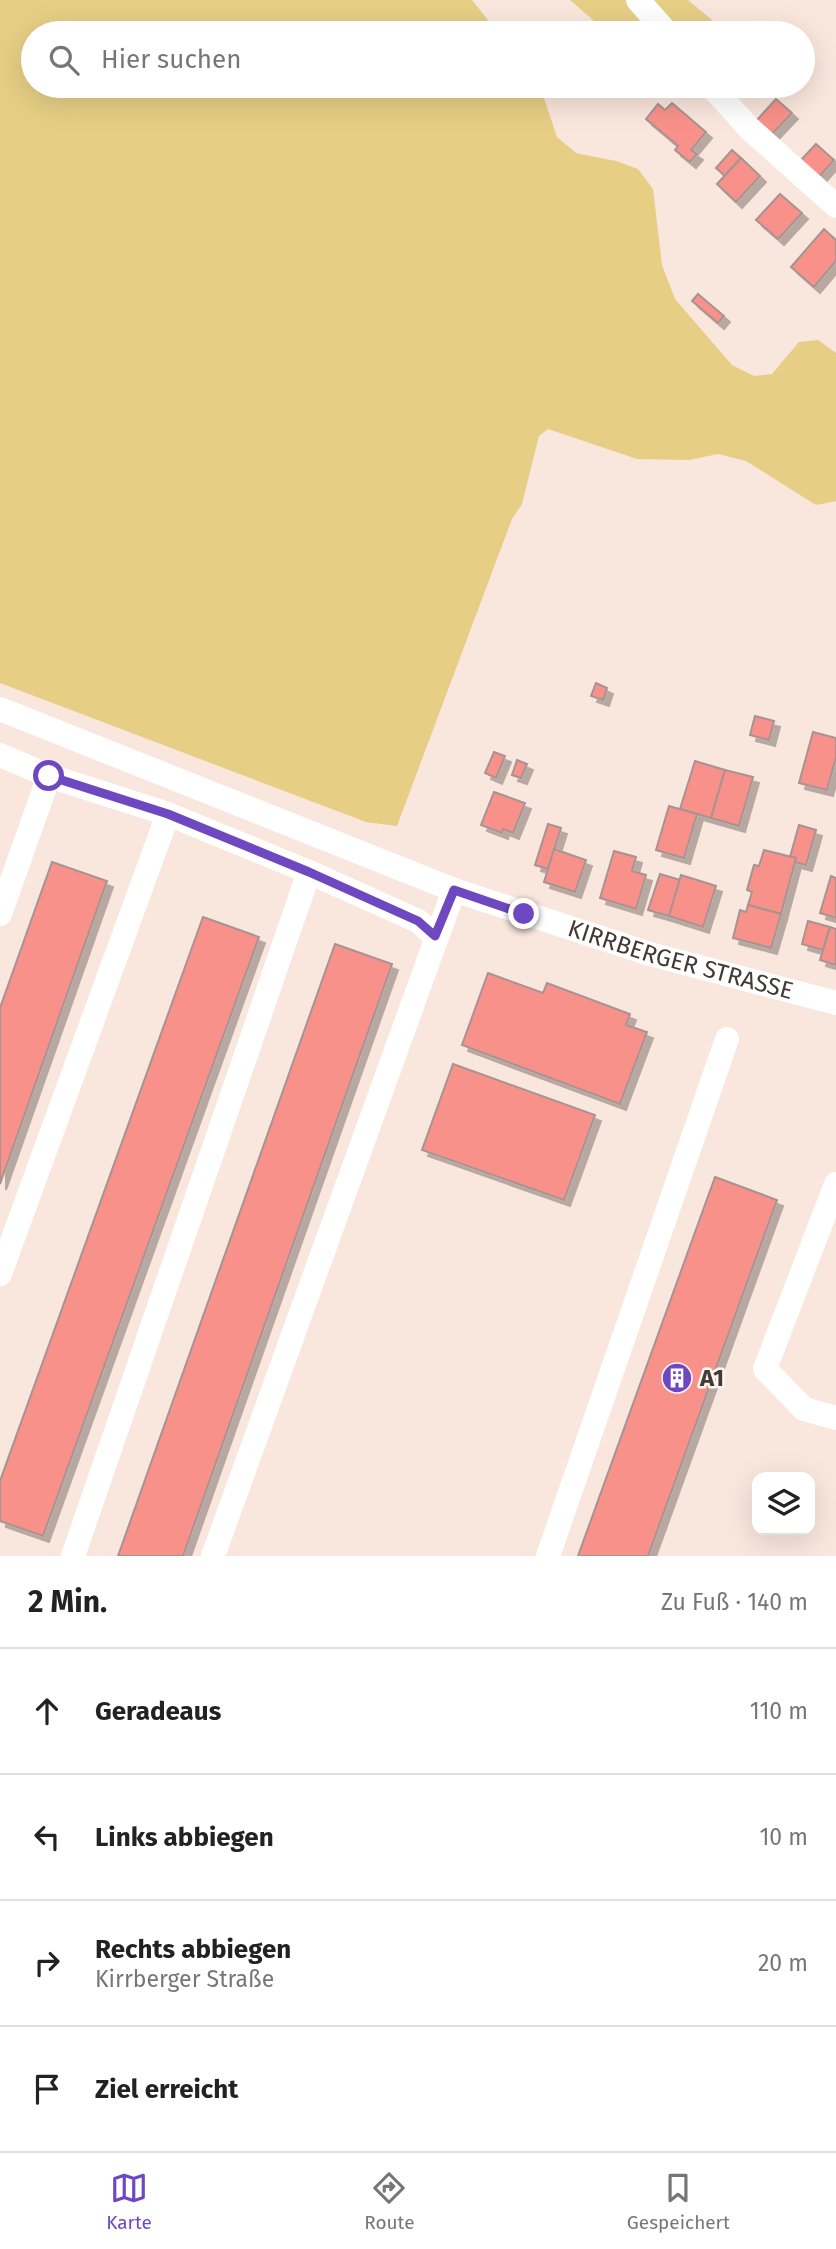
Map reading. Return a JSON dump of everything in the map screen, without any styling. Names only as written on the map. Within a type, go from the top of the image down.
[{"type":"street","points":[[638,0],[656,21]]},
{"type":"street","points":[[722,98],[748,128],[836,206]]},
{"type":"street","name":"KIRRBERGER STRASSE","points":[[0,709],[454,890],[650,954],[836,1003]]},
{"type":"street","points":[[0,755],[49,776],[168,814],[309,872],[418,921],[435,936]]},
{"type":"street","points":[[0,914],[49,776]]},
{"type":"street","points":[[0,1274],[168,814]]},
{"type":"street","points":[[73,1556],[309,872]]},
{"type":"street","points":[[213,1556],[435,936],[454,890]]},
{"type":"street","points":[[548,1556],[727,1039]]},
{"type":"street","points":[[836,1184],[765,1369],[804,1409],[836,1418]]},
{"type":"shaded area","points":[[0,0],[472,0],[489,21],[21,21],[21,98],[544,98],[557,137],[576,153],[616,161],[638,169],[653,189],[662,265],[675,299],[732,365],[754,376],[772,374],[799,342],[818,340],[836,353],[836,501],[816,505],[746,461],[718,454],[689,460],[637,459],[548,429],[539,436],[522,504],[512,519],[397,826],[366,822],[0,683]]},
{"type":"shaded area","points":[[570,0],[688,0],[713,21],[594,21]]},
{"type":"building","points":[[776,99],[792,113],[771,135],[756,121]]},
{"type":"building","points":[[672,103],[706,132],[691,150],[697,154],[690,162],[675,150],[678,146],[646,119],[658,104],[665,110]]},
{"type":"building","points":[[816,144],[834,160],[819,177],[800,161]]},
{"type":"building","points":[[732,150],[741,158],[725,176],[716,168]]},
{"type":"building","points":[[741,158],[760,176],[736,202],[717,184]]},
{"type":"building","points":[[780,194],[802,213],[778,239],[756,220]]},
{"type":"building","points":[[824,229],[836,240],[836,261],[814,287],[791,267]]},
{"type":"building","points":[[698,294],[724,316],[718,323],[692,301]]},
{"type":"building","points":[[596,683],[607,688],[603,700],[591,696]]},
{"type":"building","points":[[755,716],[774,721],[769,740],[750,735]]},
{"type":"building","points":[[813,732],[836,738],[836,757],[827,790],[799,783]]},
{"type":"building","points":[[494,752],[505,756],[496,778],[485,773]]},
{"type":"building","points":[[517,760],[527,764],[521,778],[512,775]]},
{"type":"building","points":[[695,761],[725,770],[711,818],[680,809]]},
{"type":"building","points":[[725,770],[753,777],[739,826],[711,818]]},
{"type":"building","points":[[494,792],[525,803],[513,833],[503,829],[502,833],[481,825]]},
{"type":"building","points":[[669,806],[697,814],[684,858],[656,850]]},
{"type":"building","points":[[548,824],[561,828],[548,869],[535,865]]},
{"type":"building","points":[[799,825],[816,830],[806,865],[795,862],[796,858],[790,857]]},
{"type":"building","points":[[554,849],[586,860],[575,892],[544,882]]},
{"type":"building","points":[[764,850],[796,858],[781,914],[748,905],[752,892],[747,890],[754,865],[759,866]]},
{"type":"building","points":[[614,851],[636,857],[632,871],[646,875],[636,909],[600,898]]},
{"type":"building","points":[[52,862],[107,881],[0,1184],[0,1008]]},
{"type":"building","points":[[660,874],[680,880],[669,916],[648,910]]},
{"type":"building","points":[[681,875],[716,886],[703,927],[669,916]]},
{"type":"building","points":[[831,876],[836,878],[836,918],[820,913]]},
{"type":"building","points":[[748,905],[781,914],[771,948],[733,938],[740,910],[746,912]]},
{"type":"building","points":[[203,917],[259,937],[43,1536],[0,1521],[0,1481]]},
{"type":"building","points":[[808,921],[830,927],[823,950],[802,944]]},
{"type":"building","points":[[830,927],[836,929],[836,965],[820,960]]},
{"type":"building","points":[[335,944],[392,964],[183,1556],[118,1556]]},
{"type":"building","points":[[488,973],[543,993],[547,983],[630,1014],[626,1025],[647,1032],[620,1104],[462,1045]]},
{"type":"building","points":[[453,1064],[595,1115],[564,1200],[422,1150]]},
{"type":"building","name":"A1","points":[[715,1177],[777,1200],[648,1556],[578,1556]]},
{"type":"place","name":"A1","points":[[677,1378]]},
{"type":"route","points":[[49,776],[168,814],[309,872],[418,921],[435,936],[454,890],[524,914]]}]
